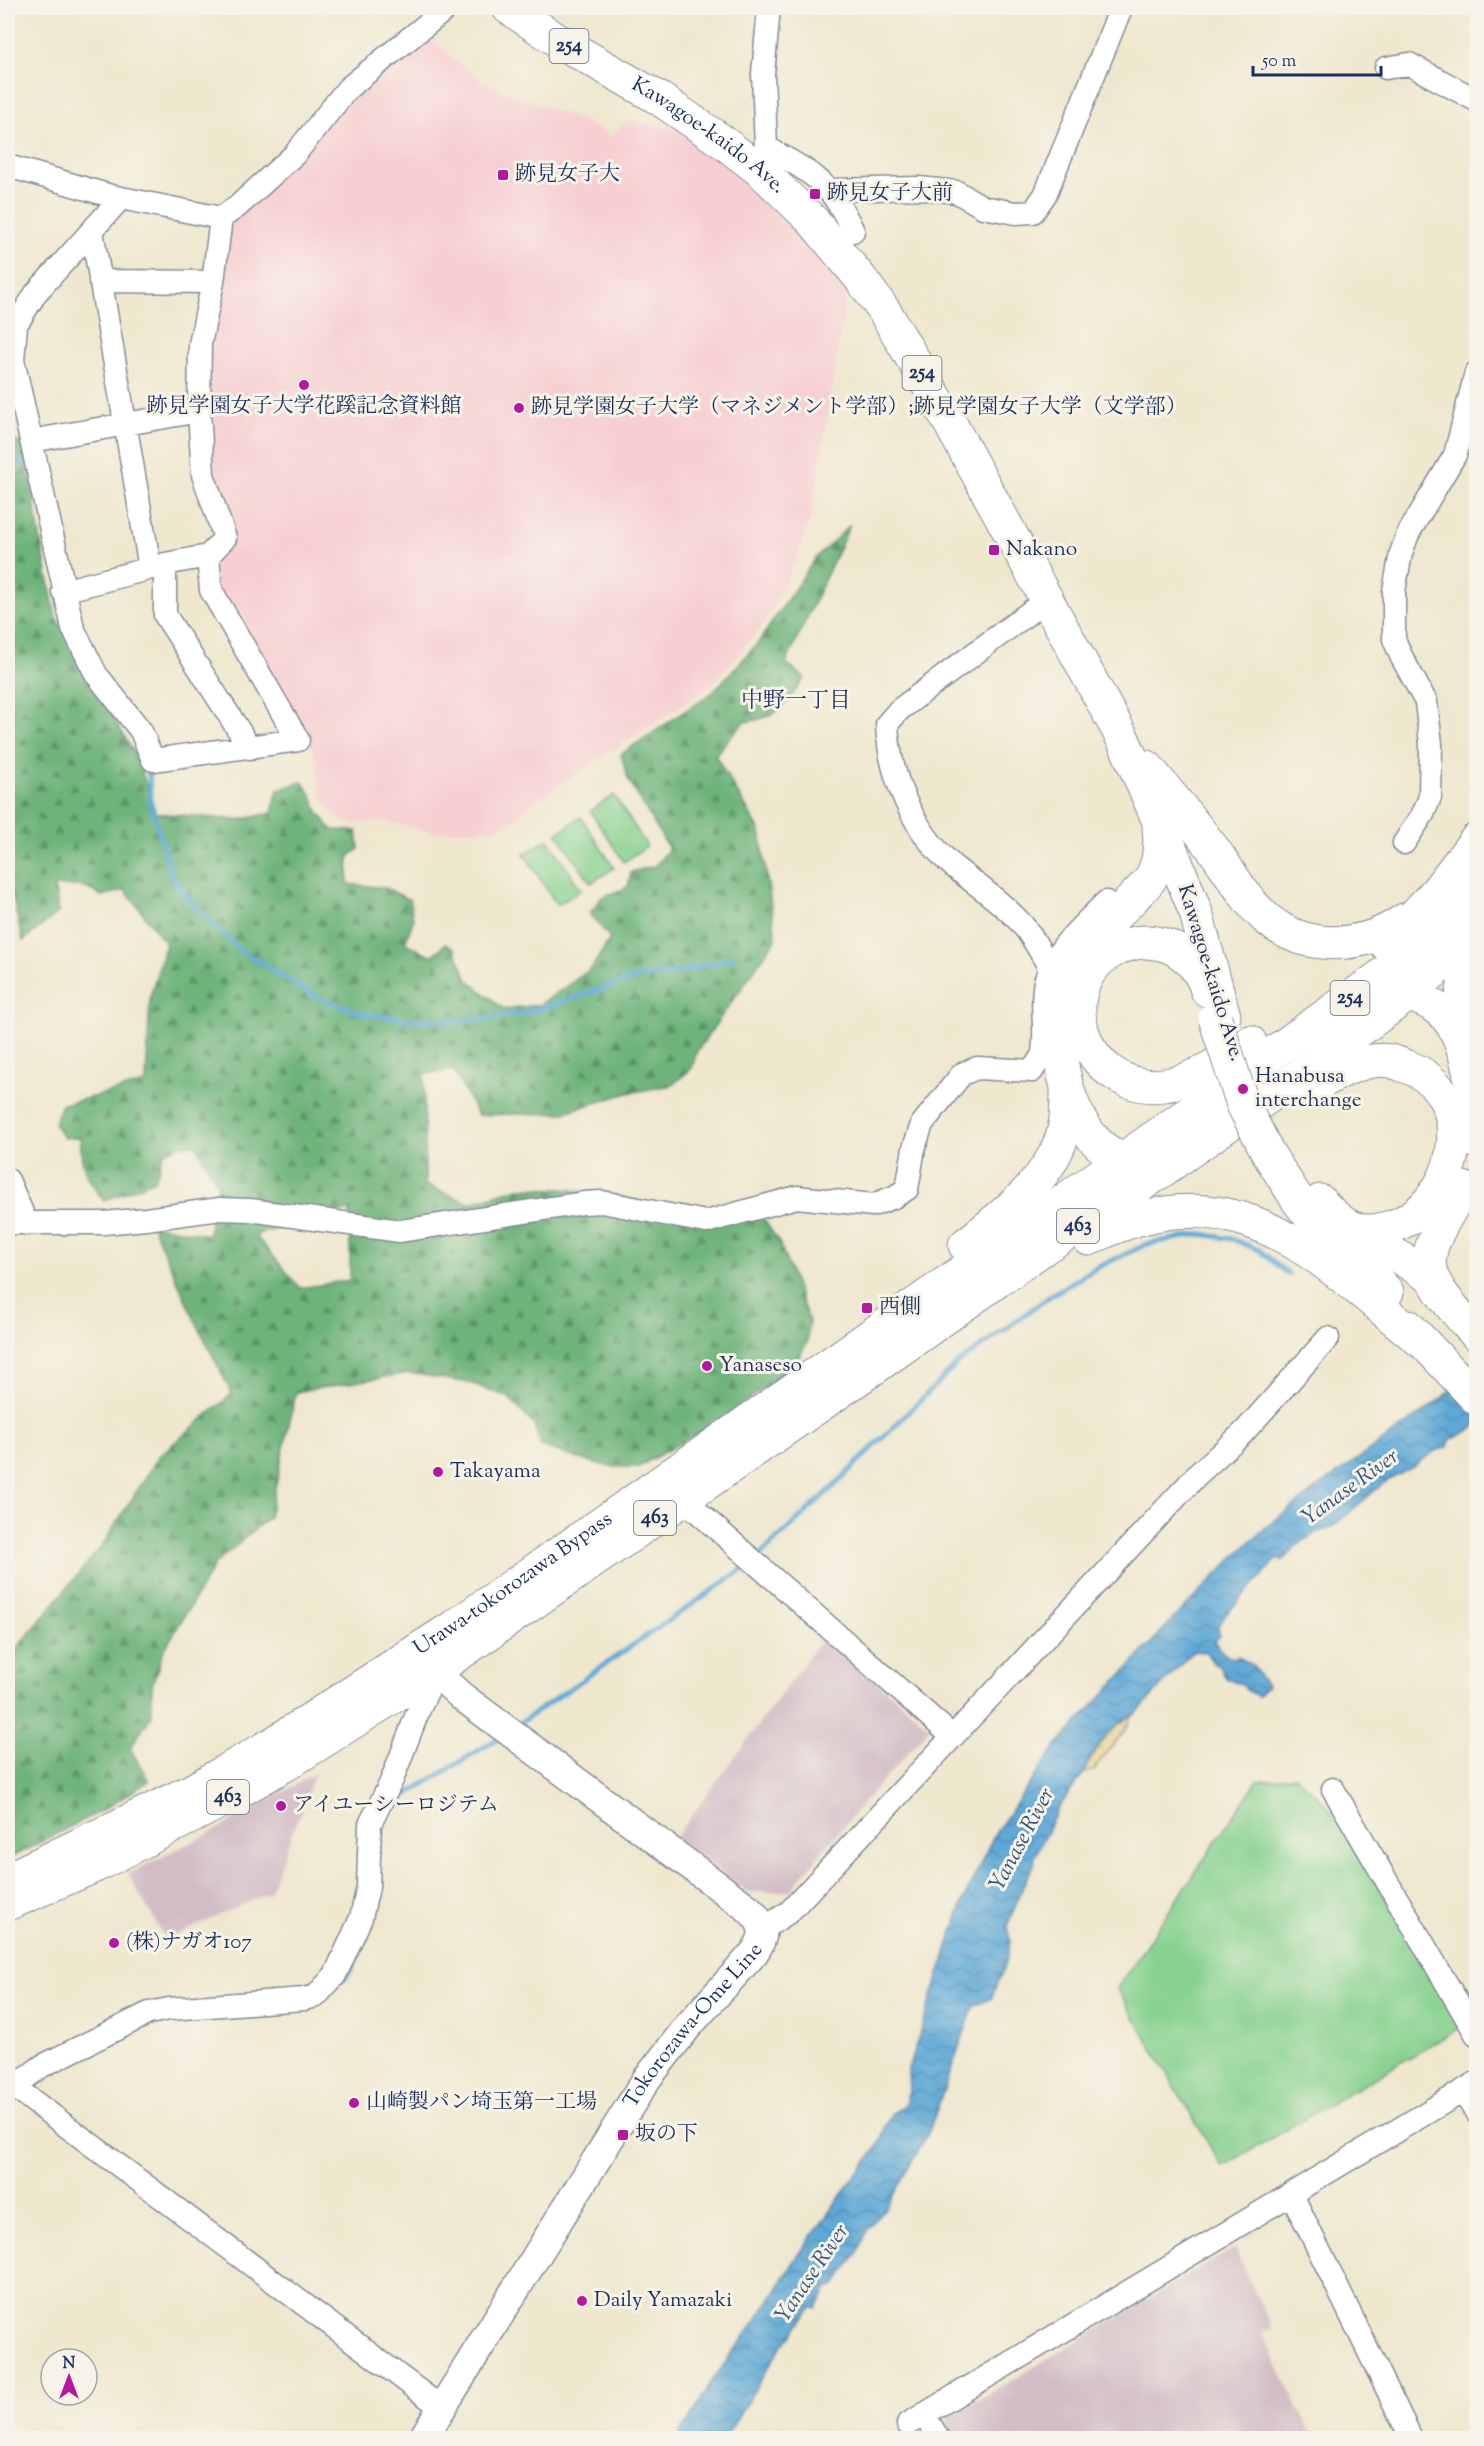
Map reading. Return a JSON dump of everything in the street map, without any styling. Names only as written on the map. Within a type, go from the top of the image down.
[{"type":"highway","name":"Kawagoe-kaido Ave.","points":[[509,8],[557,40],[660,99],[723,142],[764,160],[861,279],[910,353],[1130,747],[1174,832],[1190,872],[1224,1015]]},
{"type":"highway","name":"Kawagoe-kaido Ave.","points":[[1130,747],[1196,913],[1224,1015],[1259,1095],[1276,1151],[1299,1188],[1325,1222],[1382,1280]]},
{"type":"highway","points":[[1130,747],[1194,825],[1242,891],[1266,918],[1283,930],[1305,939],[1339,944],[1379,935],[1419,910]]},
{"type":"highway","points":[[1159,820],[1161,844],[1151,878],[1076,957],[1067,975],[1061,1002],[1060,1035],[1067,1089],[1074,1110],[1088,1135],[1103,1148],[1124,1159],[1148,1161],[1165,1157],[1183,1148],[1226,1118],[1284,1086]]},
{"type":"highway","points":[[1224,1015],[1196,968],[1183,954],[1171,946],[1149,941],[1132,942],[1107,954],[1089,972],[1080,996],[1080,1024],[1087,1045],[1100,1064],[1119,1078],[1142,1085],[1165,1085],[1191,1077],[1282,1022],[1377,955],[1456,869],[1476,840]]},
{"type":"highway","name":"Urawa-tokorozawa Bypass","points":[[8,1904],[95,1866],[220,1802],[285,1765],[755,1417],[1124,1159],[1380,976],[1430,932],[1451,909],[1476,875]]},
{"type":"highway","name":"Urawa-tokorozawa Bypass","points":[[8,1879],[193,1790],[430,1658],[683,1500],[1047,1246],[1130,1193],[1284,1086],[1408,994],[1452,955],[1476,925]]},
{"type":"highway","points":[[1421,1315],[1433,1241],[1467,1182],[1474,1153],[1475,1107],[1463,1047],[1460,1010],[1463,985],[1476,953]]},
{"type":"highway","points":[[1206,1101],[1257,1074],[1357,1002],[1372,995],[1390,992],[1422,998],[1442,1012],[1454,1026],[1463,1047]]},
{"type":"highway","name":"463","points":[[1079,1244],[1168,1184],[1213,1157],[1329,1077],[1358,1064],[1389,1060],[1421,1071],[1444,1091],[1456,1113],[1457,1142],[1451,1168],[1440,1188],[1423,1210],[1405,1222],[1391,1227],[1378,1230],[1355,1229]]},
{"type":"highway","points":[[755,1417],[812,1367],[999,1218],[1029,1189],[1047,1168],[1058,1148],[1064,1130],[1067,1089]]},
{"type":"highway","name":"Kawagoe-kaido Ave.","points":[[1276,1151],[1320,1201],[1382,1280]]},
{"type":"highway","points":[[1276,1151],[1299,1202],[1325,1235],[1421,1315]]},
{"type":"highway","points":[[1320,1201],[1332,1214],[1355,1229],[1421,1315],[1476,1398]]},
{"type":"highway","points":[[874,1368],[921,1342],[1079,1244],[1147,1215],[1175,1210],[1207,1210],[1240,1217],[1270,1229],[1302,1248],[1363,1292],[1476,1334]]},
{"type":"highway","name":"254","points":[[1382,1280],[1421,1315],[1476,1372]]},
{"type":"highway","name":"254","points":[[1421,1315],[1476,1387]]},
{"type":"main road","name":"Tokorozawa-Ome Line","points":[[423,2439],[646,2080],[689,2025],[754,1953],[763,1929],[760,1920],[749,1909],[462,1696],[430,1658]]},
{"type":"street","points":[[8,166],[121,198],[221,218],[237,207],[295,154],[348,88],[447,8]]},
{"type":"street","points":[[769,8],[763,74],[764,160],[816,176],[833,193],[853,231]]},
{"type":"street","points":[[812,220],[833,193],[919,188],[957,192],[983,207],[1016,213],[1033,212],[1045,195],[1121,8]]},
{"type":"street","points":[[1386,68],[1410,64],[1476,100]]},
{"type":"street","points":[[121,198],[36,293],[16,325],[13,360],[73,628],[96,674],[141,731],[153,760],[298,740],[211,590],[208,556]]},
{"type":"street","points":[[63,591],[158,566],[208,556],[225,538],[203,475],[199,411],[200,344],[213,282],[221,218]]},
{"type":"street","points":[[92,231],[124,424],[158,566],[165,615],[250,748]]},
{"type":"street","points":[[100,281],[213,282]]},
{"type":"street","points":[[1404,843],[1423,814],[1430,797],[1431,744],[1426,702],[1394,639],[1394,591],[1401,553],[1408,534],[1455,454],[1475,386]]},
{"type":"street","points":[[31,441],[199,411]]},
{"type":"street","points":[[1046,600],[899,710],[887,724],[888,748],[894,773],[905,799],[924,832],[951,863],[1020,922],[1050,968]]},
{"type":"street","points":[[8,1180],[17,1223],[104,1223],[146,1220],[220,1209],[250,1209],[400,1231],[602,1202],[706,1222],[797,1197],[873,1205],[907,1189],[914,1148],[922,1124],[962,1074],[977,1068],[1032,1071],[1044,1053],[1043,1009],[1045,983],[1050,968],[1073,933],[1123,886]]},
{"type":"street","points":[[1243,1433],[1328,1338]]},
{"type":"street","points":[[763,1929],[776,1923],[789,1912],[1198,1474],[1243,1433],[1307,1385]]},
{"type":"street","points":[[683,1500],[952,1736]]},
{"type":"street","points":[[430,1658],[417,1714],[392,1780],[370,1824],[368,1887],[361,1918],[335,1975],[325,1988],[316,1996],[304,1999],[168,2009],[149,2013],[42,2066],[10,2088],[442,2408]]},
{"type":"street","points":[[1334,1790],[1476,2034]]},
{"type":"street","points":[[938,2439],[916,2419],[1469,2088],[1476,2112]]},
{"type":"street","points":[[1292,2195],[1411,2439]]},
{"type":"shaded area","name":"跡見学園女子大学（マネジメント学部）;跡見学園女子大学（文学部）","points":[[422,33],[481,81],[589,124],[612,137],[625,120],[688,131],[762,194],[848,285],[812,514],[796,559],[766,621],[713,685],[568,779],[515,819],[498,828],[480,830],[431,832],[386,821],[350,823],[341,821],[331,811],[324,801],[318,780],[317,760],[311,745],[216,589],[208,480],[208,337],[228,224],[353,92]]},
{"type":"shaded area","points":[[824,1636],[930,1728],[854,1813],[790,1891],[748,1892],[675,1838]]},
{"type":"shaded area","points":[[315,1773],[270,1892],[166,1940],[128,1874],[216,1830]]},
{"type":"shaded area","points":[[1234,2248],[1272,2328],[1262,2333],[1313,2438],[951,2438],[945,2426],[948,2418]]},
{"type":"green space","points":[[8,440],[25,443],[38,527],[56,618],[137,758],[156,813],[238,820],[272,813],[278,789],[302,782],[311,794],[318,812],[332,830],[357,831],[359,849],[349,856],[348,884],[386,888],[410,900],[413,921],[405,943],[432,956],[445,944],[454,948],[468,980],[504,1009],[539,1005],[592,968],[610,938],[590,913],[602,897],[628,887],[631,872],[655,866],[669,849],[628,779],[621,754],[713,692],[758,643],[815,559],[850,525],[786,663],[805,678],[780,709],[766,717],[744,722],[715,755],[760,831],[776,939],[697,1051],[692,1068],[672,1085],[628,1093],[562,1113],[478,1115],[453,1070],[424,1074],[425,1185],[469,1203],[519,1188],[605,1193],[678,1211],[753,1203],[780,1244],[809,1321],[807,1342],[794,1366],[719,1421],[638,1467],[611,1467],[541,1446],[534,1425],[508,1397],[470,1383],[409,1373],[296,1392],[269,1517],[215,1564],[164,1650],[152,1685],[152,1715],[130,1748],[149,1781],[105,1809],[8,1859],[8,1659],[104,1543],[159,1456],[232,1394],[191,1312],[152,1225],[208,1235],[218,1185],[196,1145],[181,1145],[164,1152],[155,1180],[104,1201],[85,1171],[80,1137],[64,1138],[54,1124],[61,1105],[146,1083],[150,997],[166,944],[125,890],[102,896],[82,886],[54,886],[59,912],[23,941],[12,894],[8,894]],"holes":[[[350,1210],[350,1280],[300,1288],[255,1235]]]},
{"type":"green space","points":[[614,795],[647,846],[624,862],[590,811]]},
{"type":"green space","points":[[581,817],[614,868],[591,883],[557,833]]},
{"type":"green space","points":[[548,839],[581,890],[557,905],[524,854]]},
{"type":"green space","points":[[1296,1776],[1327,1806],[1366,1865],[1462,2027],[1222,2167],[1117,1988],[1257,1781]]},
{"type":"sand","points":[[1132,1716],[1124,1731],[1103,1756],[1095,1770],[1083,1774],[1109,1733]]},
{"type":"water","name":"Yanase River","points":[[1476,1365],[1476,1426],[1450,1440],[1448,1447],[1435,1451],[1413,1467],[1385,1482],[1331,1528],[1317,1532],[1295,1547],[1282,1561],[1278,1558],[1222,1619],[1218,1626],[1219,1636],[1214,1640],[1228,1656],[1235,1659],[1238,1656],[1253,1666],[1267,1686],[1258,1696],[1246,1690],[1243,1684],[1226,1678],[1221,1667],[1213,1663],[1206,1652],[1193,1651],[1136,1714],[1123,1720],[1093,1753],[1083,1774],[1057,1810],[1035,1857],[1034,1865],[1007,1927],[1010,1939],[1008,1957],[991,1999],[976,2005],[972,2011],[928,2134],[886,2207],[867,2230],[857,2254],[835,2285],[827,2288],[817,2308],[811,2308],[776,2355],[725,2438],[678,2438],[714,2378],[756,2321],[849,2184],[877,2148],[891,2114],[904,2106],[909,2092],[908,2069],[963,1901],[994,1835],[1057,1745],[1175,1617],[1266,1527],[1444,1397]]},
{"type":"waterway","points":[[8,462],[30,462]]},
{"type":"waterway","points":[[146,765],[151,805],[172,876],[187,898],[240,950],[316,997],[363,1014],[415,1020],[486,1019],[525,1013],[636,978],[676,973],[734,958]]},
{"type":"waterway","points":[[758,1557],[833,1487],[957,1364],[1053,1294],[1096,1268],[1147,1244],[1201,1234],[1232,1239],[1259,1250],[1288,1274]]},
{"type":"waterway","points":[[517,1725],[749,1565]]},
{"type":"waterway","points":[[387,1811],[395,1802],[502,1736]]},
{"type":"waterway","points":[[344,1980],[353,1967],[364,1937]]},
{"type":"place","name":"跡見女子大","points":[[503,175]]},
{"type":"place","name":"跡見女子大前","points":[[815,194]]},
{"type":"place","name":"跡見学園女子大学花蹊記念資料館","points":[[304,385]]},
{"type":"place","name":"跡見学園女子大学（マネジメント学部）;跡見学園女子大学（文学部）","points":[[519,408]]},
{"type":"place","name":"Nakano","points":[[994,550]]},
{"type":"place","name":"Hanabusa interchange","points":[[1243,1089]]},
{"type":"place","name":"西側","points":[[867,1308]]},
{"type":"place","name":"Yanaseso","points":[[707,1366]]},
{"type":"place","name":"Takayama","points":[[438,1472]]},
{"type":"place","name":"アイユーシーロジテム","points":[[281,1806]]},
{"type":"place","name":"(株)ナガオ107","points":[[114,1943]]},
{"type":"place","name":"山崎製パン埼玉第一工場","points":[[354,2103]]},
{"type":"place","name":"坂の下","points":[[623,2135]]},
{"type":"place","name":"Daily Yamazaki","points":[[582,2301]]},
{"type":"district","name":"中野一丁目","points":[[796,702]]}]
